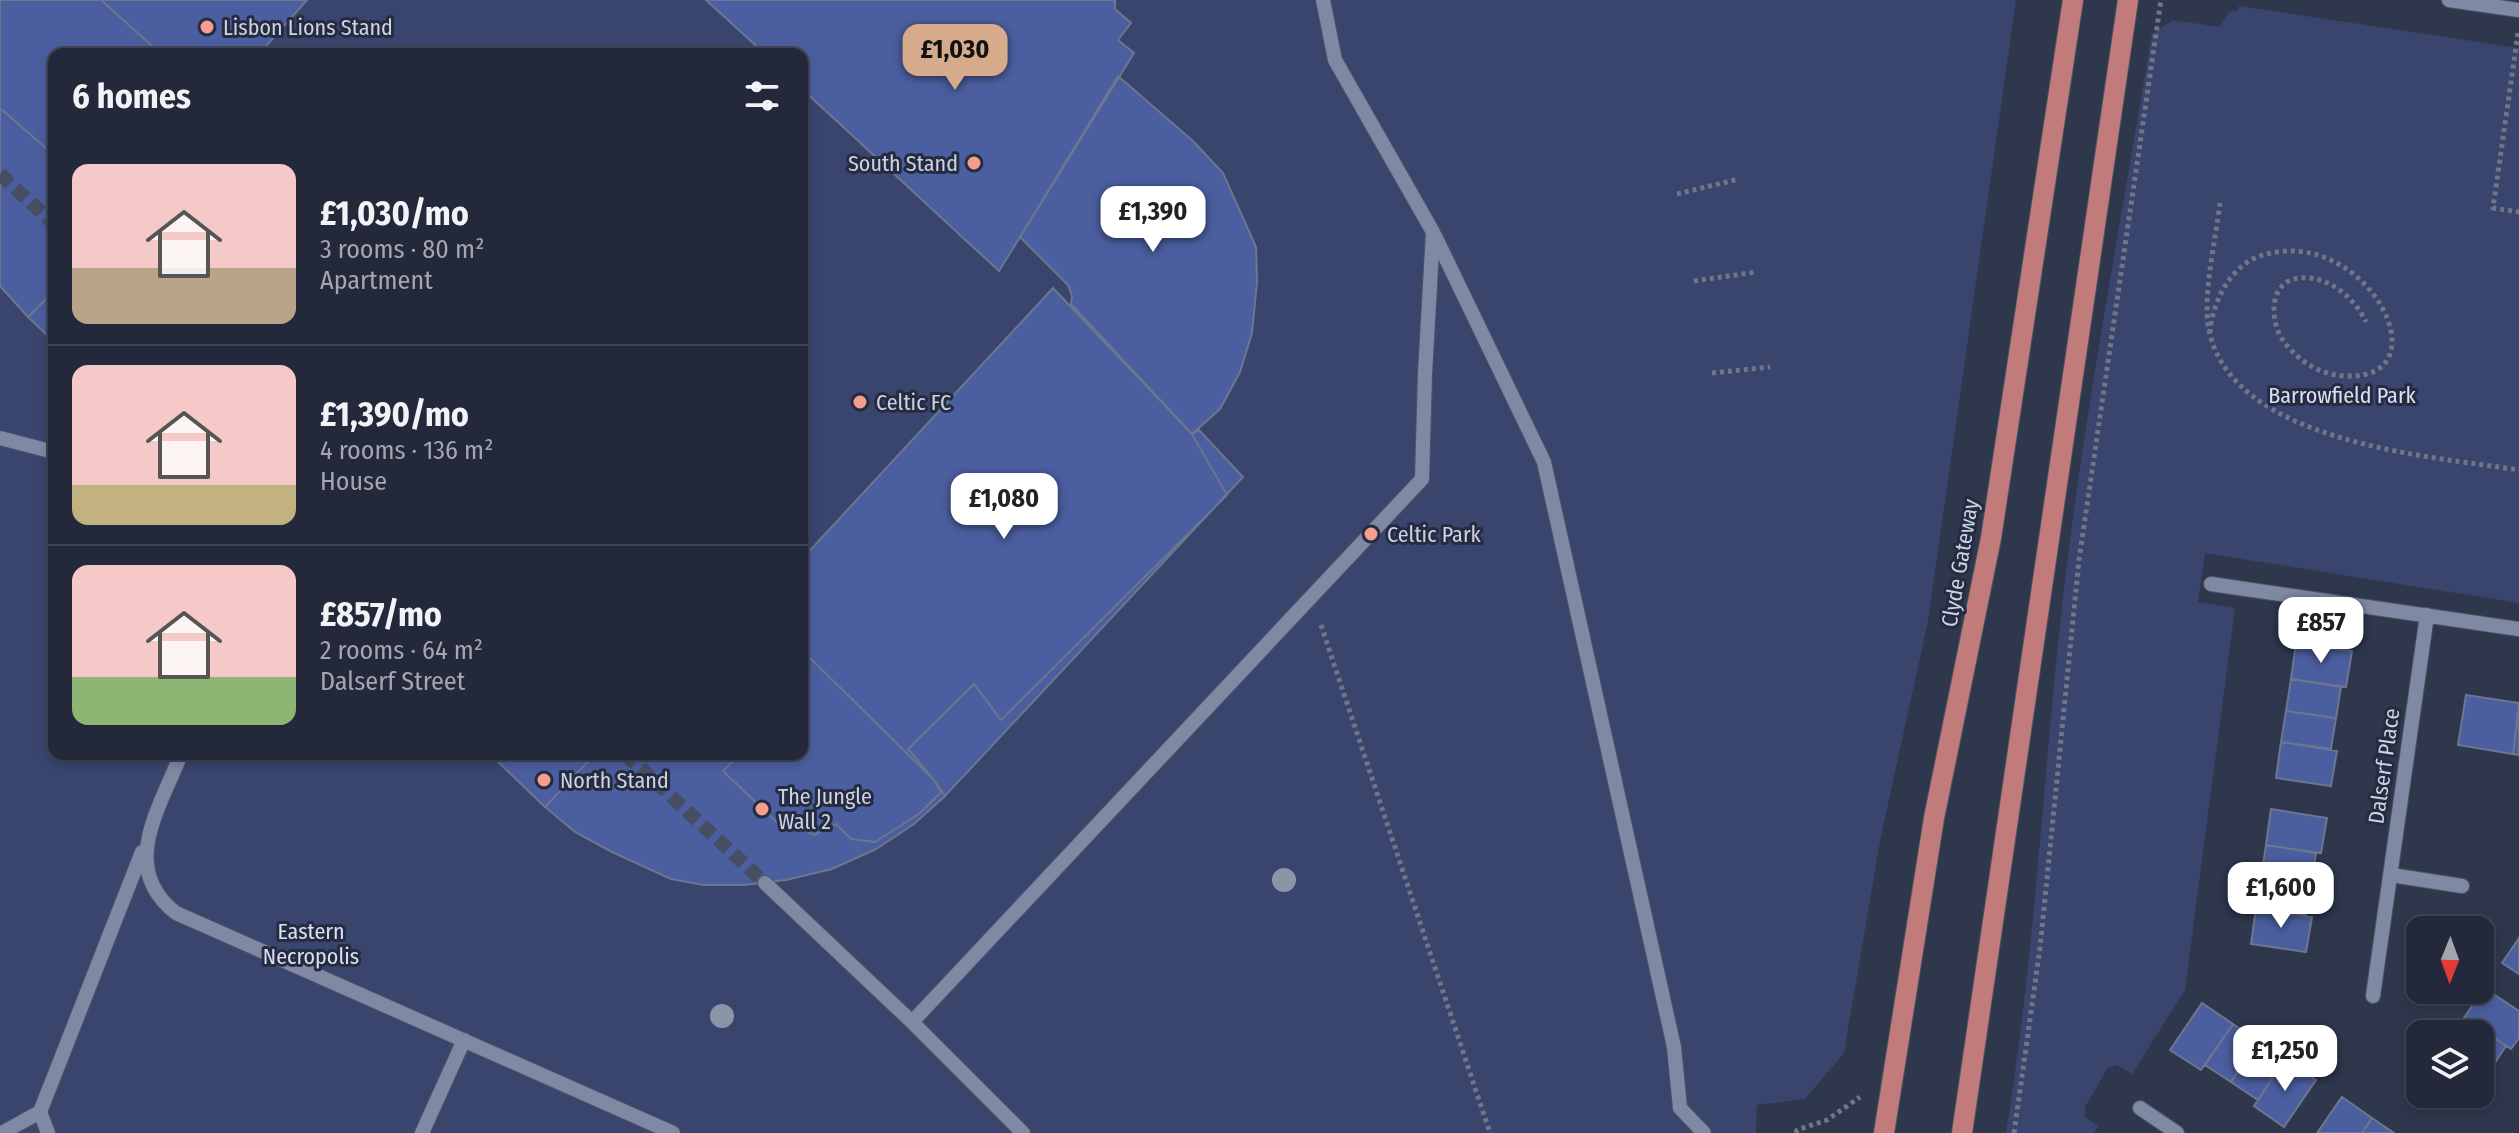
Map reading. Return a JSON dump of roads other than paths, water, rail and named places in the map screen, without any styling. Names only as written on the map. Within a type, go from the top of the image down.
[{"type":"main road","name":"Clyde Gateway","points":[[1884,1133],[1934,818],[1991,538],[2073,0]]},
{"type":"main road","points":[[1962,1133],[2128,0]]},
{"type":"street","points":[[1323,0],[1335,60],[1433,232],[1544,462],[1674,1047],[1680,1108],[1704,1133]]},
{"type":"street","points":[[2449,0],[2519,10]]},
{"type":"street","points":[[912,1022],[1422,479],[1433,232]]},
{"type":"street","points":[[0,438],[48,450]]},
{"type":"street","points":[[2211,584],[2519,629]]},
{"type":"street","name":"Dalserf Place","points":[[2373,996],[2427,615]]},
{"type":"street","points":[[2,1133],[40,1112],[179,760]]},
{"type":"street","points":[[148,839],[145,866],[149,882],[159,900],[176,913],[673,1133]]},
{"type":"street","points":[[2391,875],[2462,886]]},
{"type":"street","points":[[765,883],[912,1022],[1023,1133]]},
{"type":"street","points":[[422,1133],[464,1040]]},
{"type":"street","points":[[2140,1108],[2177,1133]]},
{"type":"street","points":[[40,1112],[48,1133]]},
{"type":"tunnel","points":[[0,174],[48,218]]},
{"type":"tunnel","points":[[632,760],[765,883]]},
{"type":"place","name":"Lisbon Lions Stand","points":[[207,27]]},
{"type":"place","name":"South Stand","points":[[974,163]]},
{"type":"place","name":"Celtic FC","points":[[860,402]]},
{"type":"place","name":"Celtic Park","points":[[1371,534]]},
{"type":"place","name":"North Stand","points":[[544,780]]},
{"type":"place","name":"The Jungle Wall 2","points":[[762,809]]},
{"type":"park label","name":"Barrowfield Park","points":[[2342,395]]},
{"type":"park label","name":"Eastern Necropolis","points":[[311,944]]}]
